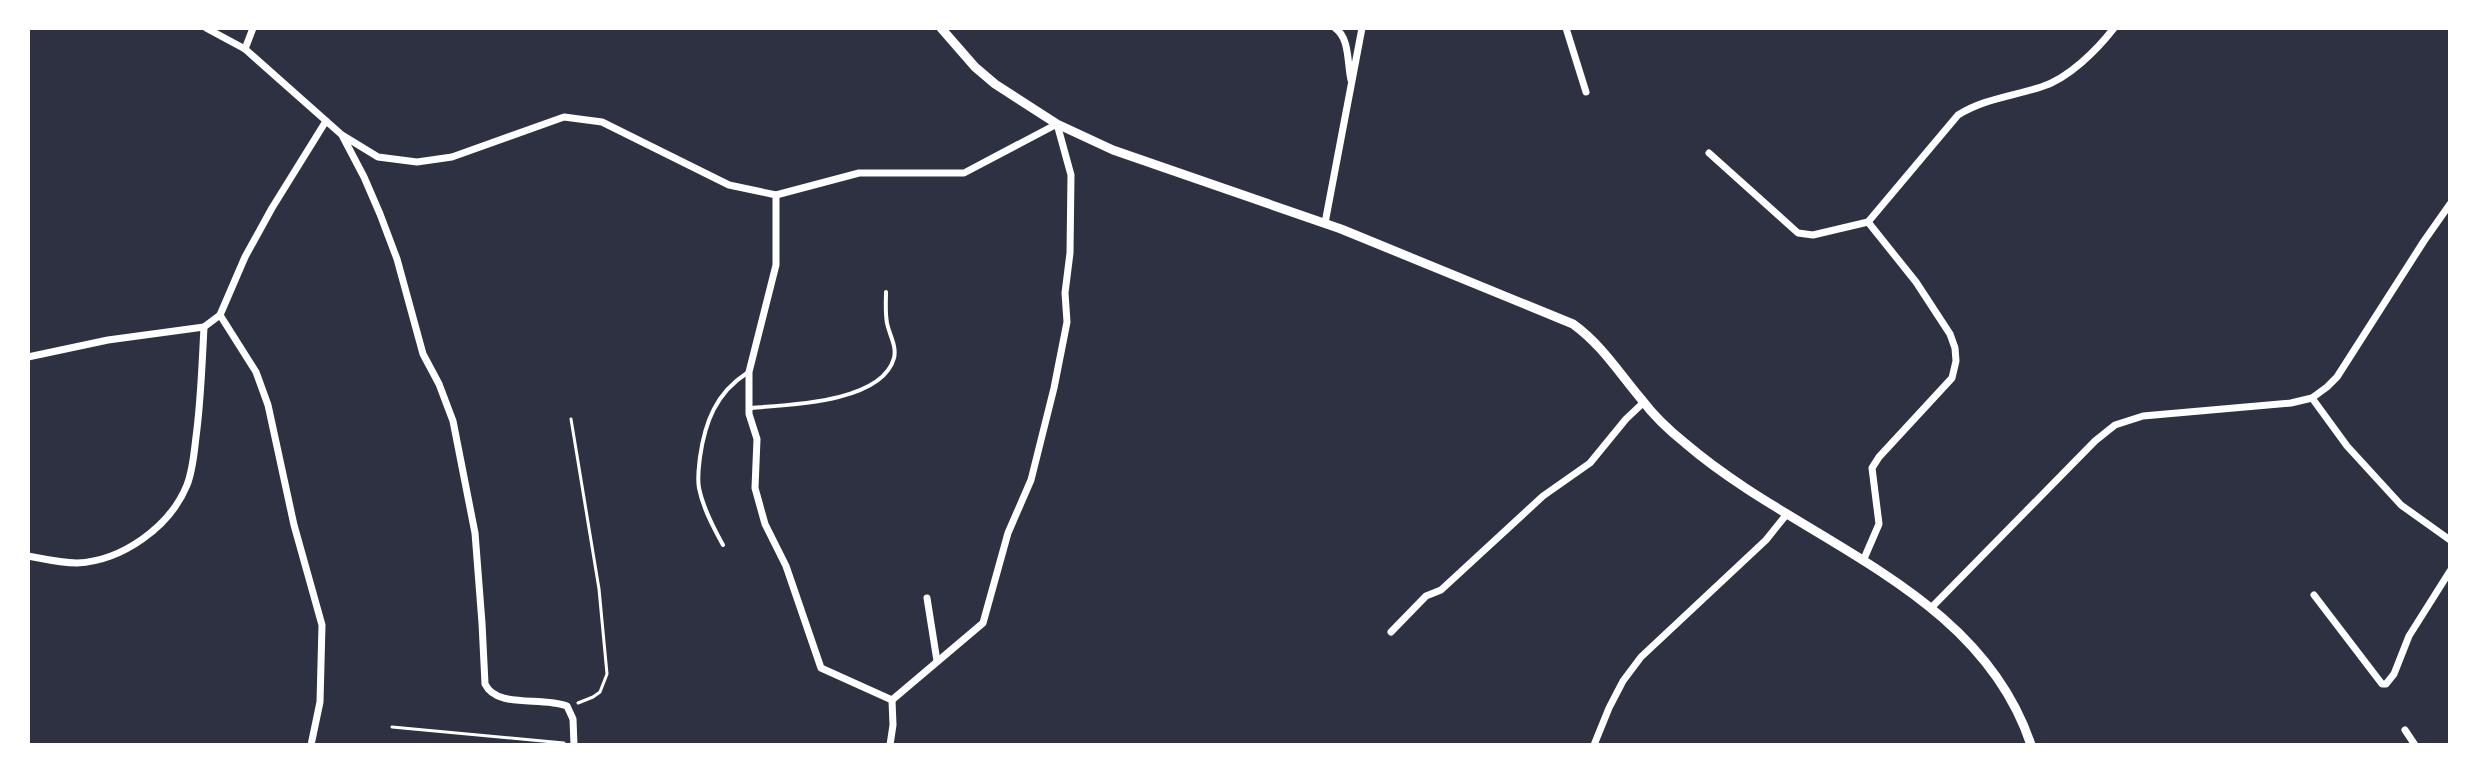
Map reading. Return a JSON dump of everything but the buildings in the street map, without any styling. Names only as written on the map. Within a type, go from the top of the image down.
[{"type":"street","points":[[206,28],[245,49],[342,135],[378,157],[417,162],[452,157],[564,117],[602,122],[729,185],[776,195],[859,173],[964,173],[1057,124]]},
{"type":"street","points":[[245,49],[253,28]]},
{"type":"street","points":[[941,28],[975,67],[995,84],[1057,124],[1113,150],[1325,223],[1573,324],[1595,342],[1643,403],[1695,451],[1786,515],[1863,561],[1956,629],[1991,668],[2013,704],[2031,745]]},
{"type":"street","points":[[1335,28],[1345,40],[1352,82]]},
{"type":"street","points":[[1325,223],[1362,28]]},
{"type":"street","points":[[1566,28],[1586,92]]},
{"type":"street","points":[[1709,153],[1798,233],[1813,235],[1868,222],[1958,115],[1973,105],[2046,86],[2079,64],[2100,46],[2114,28]]},
{"type":"street","points":[[28,357],[108,340],[204,327],[220,315],[252,244],[326,121]]},
{"type":"street","points":[[892,700],[983,623],[1008,533],[1031,480],[1067,322],[1065,293],[1070,253],[1071,175],[1057,124]]},
{"type":"street","points":[[342,135],[380,214],[397,259],[423,354],[453,421],[475,533],[485,684],[497,698],[547,701],[567,706],[573,719],[574,744]]},
{"type":"street","points":[[776,195],[776,265],[749,372],[749,408],[757,439],[755,488],[765,524],[786,566],[821,668],[892,700]]},
{"type":"street","points":[[1931,608],[2095,441],[2115,425],[2143,416],[2175,411],[2291,403],[2312,398],[2327,387],[2337,377],[2450,204]]},
{"type":"street","points":[[1863,561],[1879,524],[1872,468],[1952,378],[1956,361],[1950,334],[1916,282],[1868,222]]},
{"type":"street","points":[[220,315],[256,372],[268,405],[294,525],[322,625],[320,702],[311,745]]},
{"type":"street","points":[[28,556],[76,563],[116,555],[143,539],[178,502],[193,464],[200,409],[204,327]]},
{"type":"street","points":[[2312,398],[2347,446],[2401,505],[2450,540]]},
{"type":"street","points":[[1391,632],[1426,596],[1441,590],[1543,496],[1590,463],[1643,403]]},
{"type":"street","points":[[1594,745],[1623,681],[1641,657],[1766,540],[1786,515]]},
{"type":"street","points":[[2314,595],[2382,684],[2386,684],[2394,674],[2409,636],[2450,571]]},
{"type":"street","points":[[927,598],[937,661]]},
{"type":"street","points":[[890,745],[892,700]]},
{"type":"street","points":[[2405,730],[2415,745]]},
{"type":"lane","points":[[749,408],[809,402],[854,393],[881,379],[895,355],[887,325],[886,292]]},
{"type":"lane","points":[[723,545],[704,507],[698,486],[704,433],[718,403],[736,381],[749,372]]},
{"type":"path","points":[[567,706],[600,692],[607,674],[599,589],[571,419]]},
{"type":"path","points":[[392,727],[574,744]]}]
